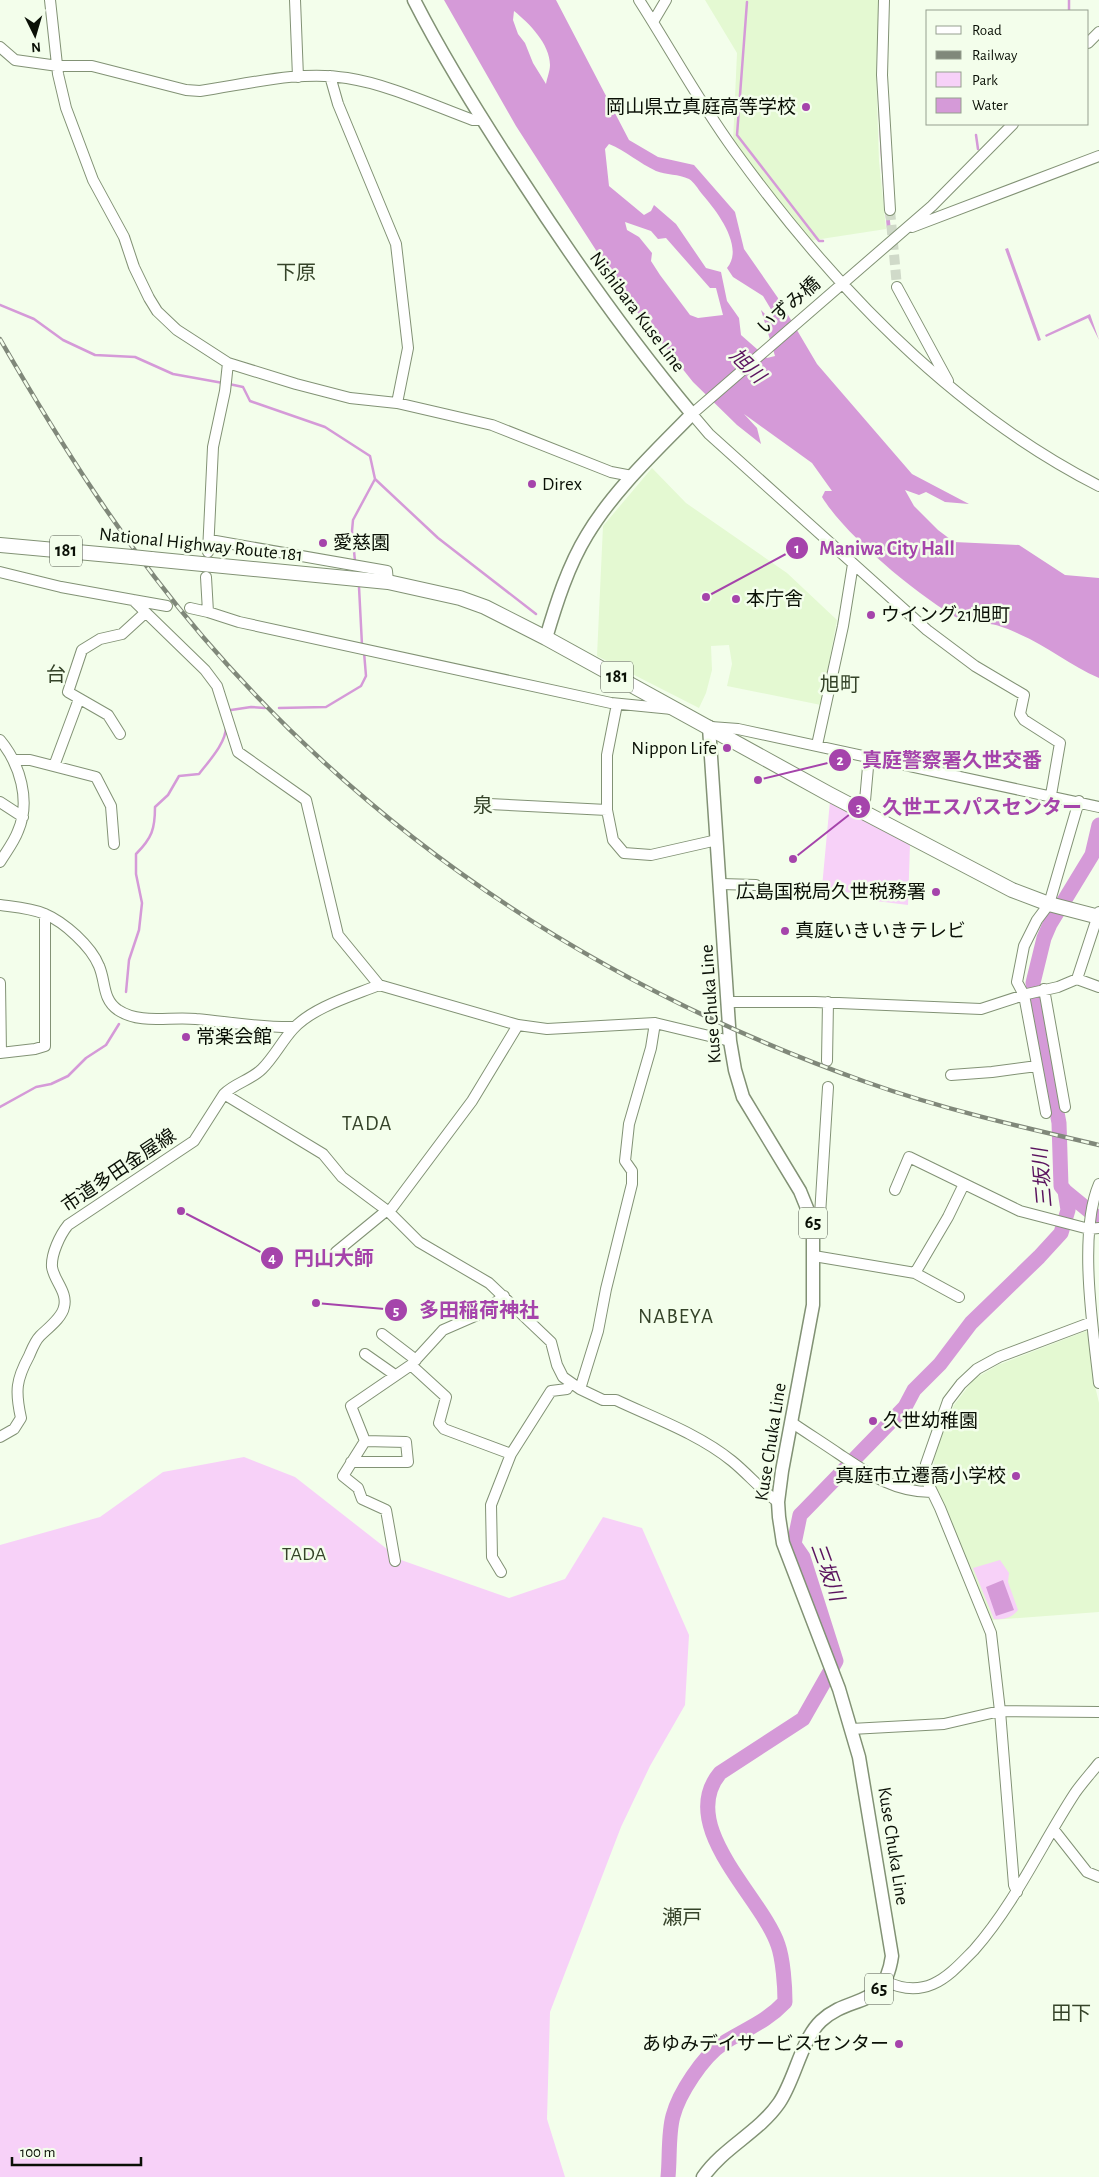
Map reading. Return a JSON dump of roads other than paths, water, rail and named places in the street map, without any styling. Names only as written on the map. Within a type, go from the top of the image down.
[{"type":"highway","name":"National Highway Route 181","points":[[0,545],[388,582],[411,585],[460,598],[485,607],[546,638],[709,727],[735,734],[864,812],[1012,890],[1049,904],[1099,915]]},
{"type":"main road","name":"Nishibara Kuse Line","points":[[414,0],[482,120],[569,252],[656,371],[692,414]]},
{"type":"main road","points":[[546,638],[565,582],[586,536],[632,476],[692,414]]},
{"type":"main road","name":"Kuse Chuka Line","points":[[709,727],[729,1002],[730,1041],[735,1070],[743,1097],[800,1191],[813,1223],[813,1305],[790,1422],[778,1502],[783,1543],[832,1671],[851,1729],[867,1802],[892,1956],[886,1981]]},
{"type":"main road","name":"65","points":[[702,2177],[725,2152],[766,2121],[781,2101],[812,2033],[821,2022],[832,2013],[867,1999],[886,1981]]},
{"type":"street","points":[[50,0],[58,66],[66,108],[93,180],[124,237],[134,267],[156,311],[177,330],[228,363],[350,398],[397,403],[492,425],[611,472],[632,476]]},
{"type":"street","points":[[295,0],[298,77]]},
{"type":"street","points":[[639,0],[733,149],[784,217],[842,283],[895,339],[952,388],[1038,452],[1099,486]]},
{"type":"street","points":[[653,22],[666,0]]},
{"type":"street","points":[[884,0],[882,75],[890,210]]},
{"type":"street","points":[[1089,42],[1099,32]]},
{"type":"street","points":[[0,47],[15,60],[58,66],[92,66],[136,76],[170,87],[200,91],[298,77],[330,76],[367,82],[474,120],[482,120]]},
{"type":"street","points":[[330,76],[338,104],[396,244],[400,259],[408,348],[397,403]]},
{"type":"street","name":"いずみ橋","points":[[692,414],[932,206],[1012,125]]},
{"type":"street","points":[[904,230],[1099,156]]},
{"type":"street","points":[[897,287],[952,388]]},
{"type":"street","points":[[208,552],[213,446],[225,391],[228,363]]},
{"type":"street","points":[[692,414],[709,434],[927,630],[976,666],[1024,695],[1020,714],[1024,720],[1060,743],[1051,795]]},
{"type":"street","points":[[210,540],[387,571],[388,582]]},
{"type":"street","points":[[817,745],[839,644],[853,564]]},
{"type":"street","points":[[0,572],[61,587],[167,606]]},
{"type":"street","points":[[206,576],[208,612]]},
{"type":"street","points":[[133,600],[205,670],[217,686],[238,752],[306,800],[338,935],[378,985],[518,1025],[547,1029],[655,1023],[730,1041]]},
{"type":"street","points":[[190,608],[239,622],[617,704],[675,709]]},
{"type":"street","points":[[120,734],[108,715],[68,692],[82,650],[100,639],[122,634],[145,613]]},
{"type":"street","points":[[54,766],[79,699]]},
{"type":"street","points":[[617,704],[607,755],[607,810],[613,840],[624,853],[651,855],[717,840]]},
{"type":"street","points":[[735,734],[817,745],[1079,801],[1094,806]]},
{"type":"street","points":[[0,740],[15,760],[22,784],[23,817],[18,832],[0,862]]},
{"type":"street","points":[[864,812],[869,756]]},
{"type":"street","points":[[15,760],[30,760],[96,777],[111,806],[114,844]]},
{"type":"street","points":[[1046,1113],[1025,995],[1017,982],[1024,946],[1036,920],[1049,904],[1079,801]]},
{"type":"street","points":[[0,802],[23,817]]},
{"type":"street","points":[[488,804],[607,810]]},
{"type":"street","points":[[721,884],[756,885]]},
{"type":"street","points":[[0,905],[45,914],[76,937],[99,964],[108,1000],[117,1009],[132,1017],[194,1018],[262,1028],[295,1027]]},
{"type":"street","points":[[0,983],[1,1053],[35,1049],[44,1046],[45,914]]},
{"type":"street","points":[[1078,979],[1099,915]]},
{"type":"street","points":[[729,1002],[828,1002],[981,1009],[1058,987],[1078,979],[1099,987]]},
{"type":"street","points":[[378,985],[326,1007],[295,1027],[262,1069],[248,1080],[229,1088],[224,1094],[323,1154],[342,1177],[387,1211],[420,1242],[489,1283],[551,1342],[557,1365],[570,1382],[603,1400],[616,1400],[711,1447],[732,1461],[762,1490],[778,1502]]},
{"type":"street","points":[[1044,990],[1065,1107]]},
{"type":"street","points":[[827,1061],[828,1002]]},
{"type":"street","points":[[580,1389],[598,1331],[606,1289],[632,1184],[632,1171],[625,1161],[629,1124],[651,1048],[655,1023]]},
{"type":"street","points":[[336,1252],[387,1211],[472,1101],[518,1025]]},
{"type":"street","points":[[951,1074],[992,1072],[1037,1066]]},
{"type":"street","points":[[813,1223],[820,1215],[827,1130],[828,1087]]},
{"type":"street","name":"市道多田金屋線","points":[[0,1437],[14,1429],[21,1418],[18,1402],[18,1377],[38,1339],[64,1309],[65,1297],[52,1268],[53,1258],[62,1233],[68,1225],[86,1211],[194,1141],[224,1094]]},
{"type":"street","points":[[895,1190],[909,1157],[1020,1211],[1094,1228]]},
{"type":"street","points":[[915,1273],[948,1217],[964,1184]]},
{"type":"street","points":[[1099,1184],[1095,1204],[1092,1322],[1099,1383]]},
{"type":"street","points":[[814,1256],[915,1273],[959,1297]]},
{"type":"street","points":[[365,1441],[351,1406],[413,1362],[443,1330],[482,1313],[504,1296]]},
{"type":"street","points":[[1017,1892],[1014,1885],[1000,1711],[991,1633],[940,1508],[926,1479],[926,1464],[948,1401],[961,1384],[977,1369],[999,1357],[1092,1322]]},
{"type":"street","points":[[382,1334],[413,1362],[446,1397],[439,1423],[444,1429],[511,1454]]},
{"type":"street","points":[[365,1354],[395,1376]]},
{"type":"street","points":[[500,1572],[492,1557],[491,1505],[511,1454],[551,1392],[567,1389],[570,1382]]},
{"type":"street","points":[[790,1422],[874,1478],[892,1486],[918,1492],[931,1492]]},
{"type":"street","points":[[365,1441],[343,1476],[358,1488],[362,1499],[386,1510],[395,1561]]},
{"type":"street","points":[[351,1462],[408,1462],[406,1442],[365,1441]]},
{"type":"street","points":[[851,1729],[944,1724],[1000,1711],[1099,1712]]},
{"type":"street","points":[[886,1981],[898,1987],[918,1988],[933,1984],[948,1975],[994,1927],[1076,1792],[1099,1763]]},
{"type":"street","points":[[1054,1830],[1087,1872],[1099,1877]]},
{"type":"water","name":"旭川","points":[[444,0],[556,0],[629,140],[658,157],[694,165],[735,212],[744,249],[778,298],[817,364],[912,474],[969,504],[945,502],[926,492],[919,495],[905,490],[914,506],[938,530],[954,542],[1019,545],[1065,575],[1099,578],[1099,678],[1009,629],[987,623],[961,620],[925,597],[865,547],[833,513],[822,497],[825,491],[832,491],[812,463],[744,414],[757,428],[761,444],[737,425],[693,382],[630,303],[516,126]],"holes":[[[514,11],[532,28],[543,42],[550,65],[546,84],[533,63],[525,43],[518,34],[513,20]],[[609,144],[656,171],[685,177],[694,184],[721,219],[731,240],[732,259],[727,268],[733,277],[763,296],[772,311],[769,318],[761,310],[775,356],[767,358],[741,335],[739,318],[727,301],[721,272],[706,268],[676,224],[654,205],[651,211],[644,215],[609,186],[605,149]],[[625,222],[651,231],[658,239],[666,238],[710,288],[716,288],[723,315],[698,318],[690,315],[651,261],[652,253],[639,237],[627,230]]]},
{"type":"water","points":[[879,28],[884,161],[891,231],[887,229],[878,104]]},
{"type":"water","points":[[1008,248],[1041,340],[1038,341],[1005,249]]},
{"type":"water","points":[[1090,314],[1099,340],[1088,318],[1046,337],[1045,335]]},
{"type":"water","points":[[1003,1580],[1014,1610],[996,1616],[986,1587]]},
{"type":"waterway","points":[[1069,0],[1069,10]]},
{"type":"waterway","points":[[747,2],[737,135],[819,241],[823,241]]},
{"type":"waterway","points":[[976,135],[978,149]]},
{"type":"waterway","points":[[0,305],[34,319],[63,340],[95,355],[135,357],[173,374],[223,383]]},
{"type":"waterway","points":[[229,384],[243,387],[250,401],[325,427],[370,456],[375,479],[353,520],[352,531],[355,561]]},
{"type":"waterway","points":[[375,479],[438,538],[536,614]]},
{"type":"waterway","points":[[359,587],[362,645]]},
{"type":"waterway","points":[[279,708],[326,707],[361,686],[366,676],[364,652]]},
{"type":"waterway","points":[[231,710],[251,707],[265,708]]},
{"type":"waterway","points":[[126,992],[129,960],[139,930],[142,903],[136,874],[136,854],[152,833],[155,807],[168,795],[179,776],[199,774],[220,745],[226,727]]},
{"type":"waterway","name":"三坂川","points":[[668,2177],[671,2123],[676,2107],[693,2076],[707,2058],[722,2044],[762,2021],[785,2002],[783,1973],[778,1945],[769,1926],[726,1861],[715,1838],[708,1815],[709,1794],[720,1773],[803,1719],[836,1661],[803,1557],[794,1544],[800,1515],[905,1407],[914,1390],[940,1364],[971,1323],[1061,1233],[1068,1210],[1065,1191],[1061,1186],[1059,1123],[1033,983],[1044,938],[1050,924],[1092,855],[1099,825]]},
{"type":"waterway","points":[[0,1107],[36,1087],[51,1084],[68,1076],[86,1058],[106,1045],[119,1024]]},
{"type":"waterway","points":[[1065,1191],[1099,1219]]},
{"type":"tunnel","points":[[890,210],[897,287]]},
{"type":"railway","points":[[0,339],[46,417],[120,530],[203,637],[273,713],[346,782],[424,846],[505,904],[590,956],[678,1003],[771,1045],[866,1082],[924,1101],[1099,1145]]},
{"type":"place","name":"岡山県立真庭高等学校","points":[[806,107]]},
{"type":"place","name":"Direx","points":[[532,484]]},
{"type":"place","name":"愛慈園","points":[[323,543]]},
{"type":"place","name":"Maniwa City Hall","points":[[706,597]]},
{"type":"place","name":"本庁舎","points":[[736,599]]},
{"type":"place","name":"ウイング21旭町","points":[[871,615]]},
{"type":"place","name":"Nippon Life","points":[[727,748]]},
{"type":"place","name":"真庭警察署久世交番","points":[[758,780]]},
{"type":"place","name":"久世エスパスセンター","points":[[793,859]]},
{"type":"place","name":"広島国税局久世税務署","points":[[936,892]]},
{"type":"place","name":"真庭いきいきテレビ","points":[[785,931]]},
{"type":"place","name":"常楽会館","points":[[186,1037]]},
{"type":"place","name":"円山大師","points":[[181,1211]]},
{"type":"place","name":"多田稲荷神社","points":[[316,1303]]},
{"type":"place","name":"久世幼稚園","points":[[873,1421]]},
{"type":"place","name":"真庭市立遷喬小学校","points":[[1016,1476]]},
{"type":"place","name":"あゆみデイサービスセンター","points":[[899,2044]]},
{"type":"district","name":"下原","points":[[296,273]]},
{"type":"district","name":"台","points":[[56,675]]},
{"type":"district","name":"旭町","points":[[840,685]]},
{"type":"district","name":"泉","points":[[483,806]]},
{"type":"district","name":"TADA","points":[[367,1123]]},
{"type":"district","name":"NABEYA","points":[[676,1316]]},
{"type":"district","name":"TADA","points":[[304,1554]]},
{"type":"district","name":"瀬戸","points":[[682,1918]]},
{"type":"district","name":"田下","points":[[1071,2014]]}]
